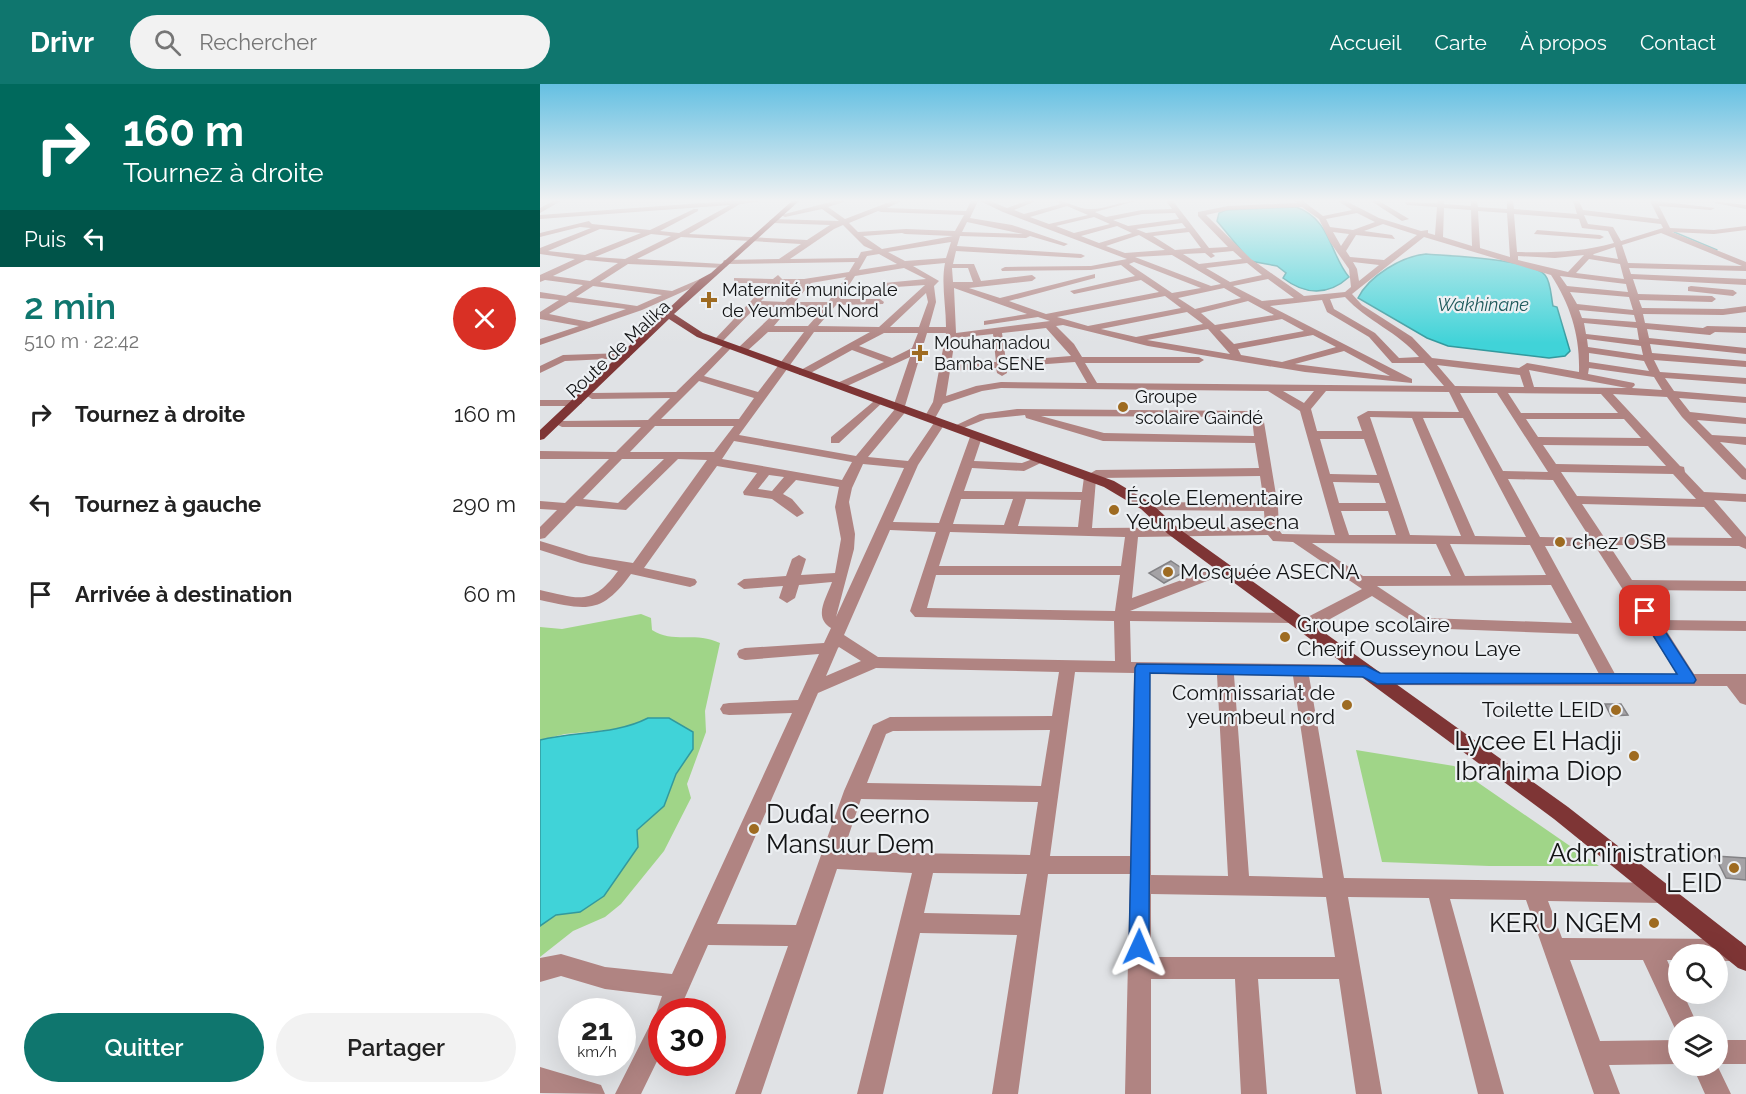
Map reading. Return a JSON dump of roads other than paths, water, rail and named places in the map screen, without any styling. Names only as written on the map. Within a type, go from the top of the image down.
[{"type":"main road","name":"Route de Malika","points":[[540,445],[673,316],[686,297],[743,248]]},
{"type":"main road","name":"Route de Malika","points":[[540,436],[625,356],[713,280],[714,275]]},
{"type":"main road","points":[[673,316],[693,332],[1109,484],[1146,506],[1173,531],[1561,813],[1740,955]]},
{"type":"street","points":[[541,278],[607,248]]},
{"type":"street","points":[[540,315],[627,261],[652,248]]},
{"type":"street","points":[[778,263],[798,248]]},
{"type":"street","points":[[875,248],[931,282]]},
{"type":"street","points":[[540,595],[564,600],[595,602],[603,598],[633,568],[833,303],[854,274],[864,254],[898,248]]},
{"type":"street","points":[[673,998],[912,465],[942,423],[939,402],[947,368],[951,331],[950,275],[954,248]]},
{"type":"street","points":[[975,248],[1014,252],[1080,252],[1069,248]]},
{"type":"street","points":[[1005,269],[1017,248]]},
{"type":"street","points":[[1102,248],[1125,259],[1209,288]]},
{"type":"street","points":[[1166,248],[1250,298],[1426,391]]},
{"type":"street","points":[[1339,248],[1353,269],[1355,286]]},
{"type":"street","points":[[1345,255],[1348,248]]},
{"type":"street","points":[[1261,304],[1347,294],[1405,248]]},
{"type":"street","points":[[1476,248],[1514,256],[1589,254],[1603,248]]},
{"type":"street","points":[[1514,248],[1514,256]]},
{"type":"street","points":[[1619,248],[1642,327],[1648,357],[1656,373],[1686,415],[1746,476]]},
{"type":"street","points":[[1707,248],[1746,267]]},
{"type":"street","points":[[1722,248],[1746,258]]},
{"type":"street","points":[[1005,269],[1084,268],[1125,259],[1233,249],[1267,277],[1302,299]]},
{"type":"street","points":[[795,250],[824,253]]},
{"type":"street","points":[[1190,263],[1212,258],[1208,250]]},
{"type":"street","points":[[540,251],[581,258],[725,264],[859,260]]},
{"type":"street","points":[[540,257],[551,253]]},
{"type":"street","points":[[1576,254],[1580,265]]},
{"type":"street","points":[[1572,273],[1589,254]]},
{"type":"street","points":[[1589,254],[1629,279]]},
{"type":"street","points":[[1345,255],[1387,263]]},
{"type":"street","points":[[1514,256],[1554,273],[1629,279],[1746,282]]},
{"type":"street","points":[[1125,259],[1141,277],[1170,294],[1212,327],[1232,347],[1237,357]]},
{"type":"street","points":[[1144,265],[1246,261]]},
{"type":"street","points":[[540,535],[696,377],[753,304],[792,263]]},
{"type":"street","points":[[737,280],[808,282],[904,265],[978,284],[1034,278]]},
{"type":"street","points":[[1580,265],[1629,279],[1678,300],[1736,295]]},
{"type":"street","points":[[884,286],[931,282],[971,266],[978,284]]},
{"type":"street","points":[[1566,289],[1704,267],[1746,267]]},
{"type":"street","points":[[1704,267],[1736,295]]},
{"type":"street","points":[[753,304],[879,305],[886,276],[882,269]]},
{"type":"street","points":[[1005,269],[1011,280]]},
{"type":"street","points":[[614,270],[646,272]]},
{"type":"street","points":[[1554,273],[1576,307],[1583,336],[1584,369]]},
{"type":"street","points":[[950,275],[998,302],[1044,319],[1086,329],[1255,361],[1353,376],[1408,381]]},
{"type":"street","points":[[998,302],[1056,284],[1092,276]]},
{"type":"street","points":[[1074,291],[1141,277]]},
{"type":"street","points":[[766,329],[997,332],[1097,304],[1267,277]]},
{"type":"street","points":[[541,278],[594,282],[686,297]]},
{"type":"street","points":[[541,341],[639,309],[703,281]]},
{"type":"street","points":[[1241,281],[1278,302]]},
{"type":"street","points":[[742,350],[766,329],[808,282]]},
{"type":"street","points":[[803,373],[880,331],[931,282]]},
{"type":"street","points":[[874,662],[835,637],[829,620],[828,615],[840,577],[848,538],[842,503],[860,460],[901,408],[932,302],[931,282]]},
{"type":"street","points":[[1056,284],[1097,304]]},
{"type":"street","points":[[1347,294],[1359,307],[1409,339],[1453,390],[1611,679]]},
{"type":"street","points":[[540,295],[639,309]]},
{"type":"street","points":[[1325,297],[1330,310],[1375,337],[1396,361],[1429,360],[1526,372]]},
{"type":"street","points":[[1086,329],[1192,311],[1250,298]]},
{"type":"street","points":[[1576,307],[1638,312],[1723,312],[1746,309]]},
{"type":"street","points":[[1530,390],[1525,367],[1532,366],[1746,380],[1738,363],[1690,312]]},
{"type":"street","points":[[1723,312],[1744,330]]},
{"type":"street","points":[[540,315],[590,325]]},
{"type":"street","points":[[1134,339],[1284,316]]},
{"type":"street","points":[[951,331],[1044,319]]},
{"type":"street","points":[[1044,319],[1070,346],[1094,386],[1130,412],[1253,414],[1257,416],[1271,507],[1272,531],[1278,538],[1744,543]]},
{"type":"street","points":[[1578,320],[1711,333],[1746,341]]},
{"type":"street","points":[[1711,333],[1744,330]]},
{"type":"street","points":[[997,332],[1003,364],[1001,385]]},
{"type":"street","points":[[1232,347],[1314,332]]},
{"type":"street","points":[[1583,336],[1746,351]]},
{"type":"street","points":[[852,347],[892,361]]},
{"type":"street","points":[[1280,364],[1345,348]]},
{"type":"street","points":[[1584,349],[1648,357],[1738,363]]},
{"type":"street","points":[[839,386],[917,350]]},
{"type":"street","points":[[540,370],[563,358],[625,356]]},
{"type":"street","points":[[947,368],[1078,359],[1191,373],[1271,388],[1426,391],[1604,391],[1634,388],[1746,400]]},
{"type":"street","points":[[942,423],[1017,412],[1088,411],[1111,399],[1191,373],[1255,361]]},
{"type":"street","points":[[1584,369],[1634,388]]},
{"type":"street","points":[[1634,388],[1637,373]]},
{"type":"street","points":[[696,377],[762,397]]},
{"type":"street","points":[[944,383],[968,383],[987,387]]},
{"type":"street","points":[[939,402],[1001,385],[1094,386]]},
{"type":"street","points":[[1271,388],[1305,409],[1343,539]]},
{"type":"street","points":[[1305,409],[1322,389]]},
{"type":"street","points":[[1501,390],[1689,680]]},
{"type":"street","points":[[1604,391],[1680,470],[1744,543]]},
{"type":"street","points":[[592,396],[678,395]]},
{"type":"street","points":[[835,440],[879,400]]},
{"type":"street","points":[[540,403],[576,403]]},
{"type":"street","points":[[1087,435],[1088,411]]},
{"type":"street","points":[[1017,412],[1087,435],[1125,438],[1260,440]]},
{"type":"street","points":[[1125,438],[1130,412]]},
{"type":"street","points":[[1416,414],[1469,539]]},
{"type":"street","points":[[1405,540],[1369,435],[1365,415],[1466,415]]},
{"type":"street","points":[[1686,415],[1746,421]]},
{"type":"street","points":[[1518,416],[1627,417]]},
{"type":"street","points":[[562,424],[743,422]]},
{"type":"street","points":[[1313,435],[1369,435]]},
{"type":"street","points":[[732,436],[860,460],[912,465]]},
{"type":"street","points":[[976,437],[930,570],[918,611],[920,613],[1123,611],[1299,622],[1366,586],[1460,580],[1557,580]]},
{"type":"street","points":[[1710,438],[1746,441]]},
{"type":"street","points":[[1534,441],[1653,442]]},
{"type":"street","points":[[540,454],[622,454],[714,458],[848,485]]},
{"type":"street","points":[[540,505],[621,507],[675,456]]},
{"type":"street","points":[[967,464],[1024,466],[1036,464],[1041,460]]},
{"type":"street","points":[[1732,462],[1746,463]]},
{"type":"street","points":[[766,470],[749,492],[775,495],[787,502],[796,513]]},
{"type":"street","points":[[1500,475],[1680,470]]},
{"type":"street","points":[[1085,531],[1090,477],[1103,472],[1265,472]]},
{"type":"street","points":[[775,495],[793,475]]},
{"type":"street","points":[[1326,478],[1385,479]]},
{"type":"street","points":[[955,495],[1088,496]]},
{"type":"street","points":[[1010,529],[1020,497]]},
{"type":"street","points":[[1573,500],[1746,498]]},
{"type":"street","points":[[1146,506],[1271,507]]},
{"type":"street","points":[[1334,507],[1394,507]]},
{"type":"street","points":[[885,526],[1132,533],[1272,531]]},
{"type":"street","points":[[1132,533],[1123,611],[1133,668],[1140,875],[1138,1094]]},
{"type":"street","points":[[1297,539],[1422,623],[1583,629]]},
{"type":"street","points":[[1441,540],[1460,580]]},
{"type":"street","points":[[540,545],[586,560],[633,568],[690,582]]},
{"type":"street","points":[[787,598],[799,559]]},
{"type":"street","points":[[1123,611],[1225,569]]},
{"type":"street","points":[[930,570],[1129,571]]},
{"type":"street","points":[[744,584],[840,577]]},
{"type":"street","points":[[1627,585],[1746,586]]},
{"type":"street","points":[[1654,625],[1746,626]]},
{"type":"street","points":[[745,654],[835,637]]},
{"type":"street","points":[[811,689],[874,662],[1300,670],[1371,675],[1739,680],[1746,699]]},
{"type":"street","points":[[1005,1094],[1068,666]]},
{"type":"street","points":[[1225,669],[1239,886]]},
{"type":"street","points":[[1300,670],[1368,1094]]},
{"type":"street","points":[[729,709],[803,706]]},
{"type":"street","points":[[748,1094],[829,860],[879,730],[886,724],[1059,723]]},
{"type":"street","points":[[854,791],[1050,794]]},
{"type":"street","points":[[829,860],[925,864],[1039,864],[1239,886],[1663,893]]},
{"type":"street","points":[[870,1094],[909,923],[925,864]]},
{"type":"street","points":[[1437,889],[1491,1094]]},
{"type":"street","points":[[1533,890],[1557,949],[1607,1094]]},
{"type":"street","points":[[909,923],[1030,925]]},
{"type":"street","points":[[702,934],[802,936]]},
{"type":"street","points":[[1557,949],[1650,950],[1740,955]]},
{"type":"street","points":[[1650,950],[1681,1016]]},
{"type":"street","points":[[540,971],[546,967],[561,965],[605,978],[679,986]]},
{"type":"street","points":[[1139,968],[1347,968]]},
{"type":"street","points":[[1246,968],[1254,1094]]},
{"type":"street","points":[[628,1094],[648,1052]]},
{"type":"street","points":[[1593,1053],[1668,1052]]},
{"type":"street","points":[[1728,1052],[1746,1052]]},
{"type":"street","points":[[1709,1076],[1718,1094]]},
{"type":"street","points":[[540,1080],[592,1094]]},
{"type":"water","points":[[1239,248],[1333,248],[1349,277],[1333,288],[1308,290],[1291,284],[1283,278],[1286,273],[1277,266],[1250,261]]},
{"type":"water","name":"Wakhinane","points":[[1426,254],[1508,262],[1524,265],[1545,275],[1553,306],[1557,307],[1570,351],[1565,356],[1549,358],[1448,346],[1427,338],[1358,298],[1370,282],[1387,268]]},
{"type":"water","points":[[648,718],[669,718],[693,732],[693,749],[676,774],[664,806],[637,830],[638,847],[604,896],[580,912],[556,915],[540,926],[540,740],[609,730]]},
{"type":"waterway","points":[[1713,248],[1717,250]]},
{"type":"place","name":"Maternité municipale de Yeumbeul Nord","points":[[709,300]]},
{"type":"place","name":"Mouhamadou Bamba SENE","points":[[920,353]]},
{"type":"place","name":"Groupe scolaire Gaindé","points":[[1123,407]]},
{"type":"place","name":"École Elementaire Yeumbeul asecna","points":[[1114,510]]},
{"type":"place","name":"chez OSB","points":[[1560,542]]},
{"type":"place","name":"Mosquée ASECNA","points":[[1168,572]]},
{"type":"place","name":"Groupe scolaire Cherif Ousseynou Laye","points":[[1285,637]]},
{"type":"place","name":"Commissariat de yeumbeul nord","points":[[1347,705]]},
{"type":"place","name":"Toilette LEID","points":[[1616,710]]},
{"type":"place","name":"Lycee El Hadji Ibrahima Diop","points":[[1634,756]]},
{"type":"place","name":"Duɗal Ceerno Mansuur Dem","points":[[754,829]]},
{"type":"place","name":"Administration LEID","points":[[1734,868]]},
{"type":"place","name":"KERU NGEM","points":[[1654,923]]}]
